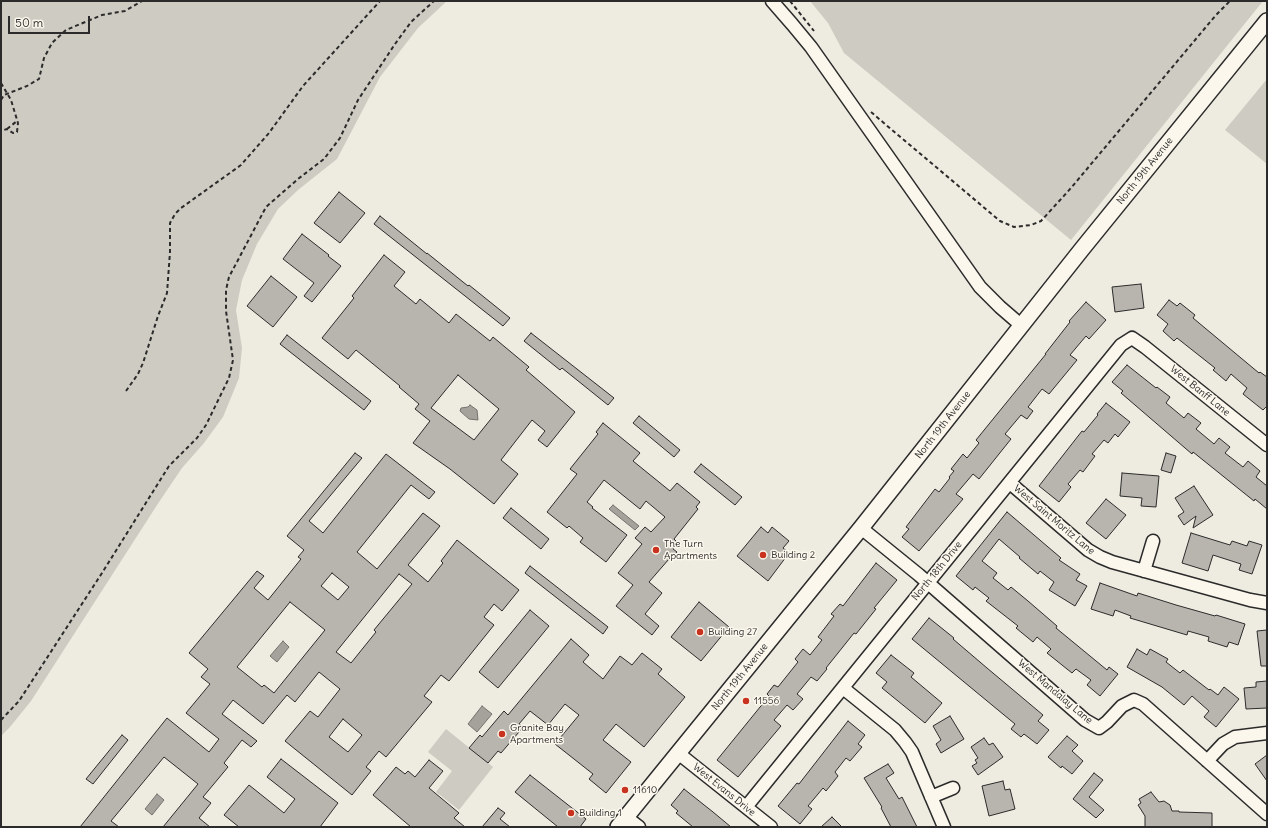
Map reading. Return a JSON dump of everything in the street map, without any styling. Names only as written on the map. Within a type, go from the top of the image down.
[{"type":"main road","name":"North 19th Avenue","points":[[622,822],[861,528],[1082,249],[1267,21]]},
{"type":"street","points":[[772,1],[811,47],[980,287],[1022,326]]},
{"type":"street","name":"West Banff Lane","points":[[1132,338],[1267,445]]},
{"type":"street","name":"North 18th Drive","points":[[746,807],[1121,345],[1132,338]]},
{"type":"street","name":"West Saint Moritz Lane","points":[[1010,483],[1088,550],[1100,557],[1144,571],[1250,600],[1267,603]]},
{"type":"street","name":"West Mandalay Lane","points":[[861,528],[928,583],[1086,720],[1099,728],[1122,706],[1134,700],[1143,704],[1267,814]]},
{"type":"street","points":[[1144,571],[1152,541]]},
{"type":"street","points":[[843,688],[895,730],[912,752],[944,827]]},
{"type":"street","points":[[1207,761],[1223,744],[1235,737],[1267,733]]},
{"type":"street","name":"West Evans Drive","points":[[678,752],[771,827]]},
{"type":"street","points":[[931,797],[953,788]]},
{"type":"street","points":[[622,822],[639,827]]},
{"type":"path","points":[[1,100],[7,94],[27,86],[39,79],[44,58],[52,43],[66,30],[102,15],[125,11],[142,1]]},
{"type":"path","points":[[126,391],[144,363],[158,316],[167,293],[170,252],[170,223],[175,214],[241,165],[269,133],[303,86],[380,1]]},
{"type":"path","points":[[1,720],[18,701],[102,573],[169,466],[197,438],[206,425],[229,378],[233,360],[226,311],[226,290],[229,277],[266,207],[271,201],[298,178],[324,159],[329,153],[340,138],[358,100],[411,22],[434,1]]},
{"type":"path","points":[[790,1],[816,33]]},
{"type":"path","points":[[868,106],[885,124],[1000,220],[1014,227],[1031,225],[1041,221],[1071,188],[1216,15],[1230,1]]},
{"type":"path","points":[[1,82],[17,121],[17,132],[13,133],[8,129]]},
{"type":"path","points":[[1,131],[8,129],[17,121]]},
{"type":"shaded area","points":[[1,1],[447,1],[418,28],[380,77],[337,159],[298,190],[278,209],[257,244],[242,280],[236,310],[242,348],[239,378],[223,417],[204,443],[182,468],[159,502],[31,701],[1,736]]},
{"type":"shaded area","points":[[810,1],[1263,1],[1071,240],[844,53],[828,23]]},
{"type":"shaded area","points":[[1267,79],[1267,164],[1225,130]]},
{"type":"shaded area","points":[[470,405],[477,410],[478,420],[469,419],[460,411],[461,408],[468,407]]},
{"type":"shaded area","points":[[613,505],[639,526],[635,530],[609,509]]},
{"type":"shaded area","points":[[283,641],[289,647],[277,662],[270,656]]},
{"type":"shaded area","points":[[482,706],[492,714],[477,732],[468,724]]},
{"type":"shaded area","points":[[446,729],[493,767],[459,810],[436,792],[452,771],[428,752]]},
{"type":"shaded area","points":[[157,794],[164,800],[152,815],[145,809]]},
{"type":"building","points":[[339,192],[365,213],[340,243],[314,223]]},
{"type":"building","points":[[380,216],[510,318],[503,326],[374,224]]},
{"type":"building","points":[[302,234],[341,266],[312,302],[304,296],[314,283],[283,259]]},
{"type":"building","points":[[384,255],[405,272],[394,286],[416,304],[420,299],[449,323],[456,314],[490,341],[493,337],[529,367],[526,370],[575,412],[547,447],[538,440],[545,431],[532,420],[501,460],[518,474],[494,504],[450,469],[413,443],[430,421],[415,409],[419,404],[399,387],[400,386],[356,350],[348,359],[322,338],[354,298],[352,296]],"holes":[[[458,375],[499,409],[474,440],[431,408]]]},
{"type":"building","points":[[271,276],[297,297],[273,327],[247,306]]},
{"type":"building","points":[[1141,284],[1144,308],[1115,312],[1112,287]]},
{"type":"building","points":[[1169,300],[1177,306],[1180,303],[1195,315],[1193,318],[1259,373],[1260,372],[1267,377],[1267,406],[1263,410],[1243,394],[1247,388],[1231,374],[1226,381],[1213,370],[1215,368],[1177,338],[1174,341],[1163,331],[1168,324],[1157,315]]},
{"type":"building","points":[[1086,302],[1106,320],[1089,339],[1086,336],[1070,355],[1077,360],[1049,394],[1042,389],[1028,407],[1033,411],[1027,419],[1021,415],[1005,434],[1011,439],[979,479],[973,474],[956,494],[963,499],[919,551],[902,537],[909,529],[906,527],[935,489],[939,492],[950,478],[949,477],[954,471],[951,469],[963,454],[967,458],[979,443],[976,440],[1046,354],[1070,322],[1069,321]]},
{"type":"building","points":[[531,333],[614,398],[608,405],[562,368],[560,370],[524,341]]},
{"type":"building","points":[[287,335],[371,401],[364,410],[280,344]]},
{"type":"building","points":[[1127,365],[1170,397],[1166,403],[1184,418],[1188,413],[1201,423],[1196,429],[1214,444],[1219,438],[1230,447],[1225,453],[1243,467],[1248,461],[1260,471],[1256,477],[1267,486],[1267,509],[1255,499],[1254,501],[1193,452],[1192,454],[1121,393],[1123,391],[1112,382]]},
{"type":"building","points":[[1106,403],[1130,422],[1118,437],[1115,434],[1108,443],[1104,440],[1092,454],[1095,456],[1083,472],[1080,470],[1068,484],[1071,487],[1059,502],[1039,486],[1082,431],[1084,432],[1098,415],[1097,414]]},
{"type":"building","points":[[639,416],[680,450],[674,457],[633,423]]},
{"type":"building","points":[[603,423],[640,453],[633,461],[670,491],[677,483],[700,502],[696,507],[698,509],[674,539],[678,543],[673,549],[677,552],[649,582],[662,593],[645,614],[659,626],[652,635],[616,606],[633,585],[618,573],[642,544],[635,538],[645,527],[651,532],[665,517],[646,501],[640,509],[604,480],[587,502],[593,507],[592,508],[627,535],[606,562],[580,542],[583,538],[569,526],[567,528],[547,512],[577,474],[570,469],[598,434],[596,432]]},
{"type":"building","points":[[355,453],[362,458],[309,521],[323,533],[386,454],[435,492],[429,499],[411,485],[357,552],[377,569],[423,513],[440,526],[408,565],[428,582],[443,563],[441,561],[457,540],[519,590],[502,611],[494,604],[484,617],[494,625],[449,681],[441,675],[424,696],[432,702],[386,757],[379,751],[366,767],[371,771],[352,795],[285,741],[310,711],[318,717],[340,689],[319,672],[295,702],[287,695],[263,724],[233,700],[222,714],[257,741],[251,747],[242,740],[224,763],[228,767],[203,797],[211,803],[199,818],[210,827],[163,827],[198,784],[164,757],[111,821],[119,827],[80,827],[167,718],[209,752],[219,739],[186,713],[210,684],[201,677],[208,669],[189,653],[257,571],[264,576],[254,588],[268,600],[301,559],[298,557],[304,550],[287,536]],"holes":[[[332,573],[349,587],[338,600],[321,586]],[[399,574],[412,584],[374,630],[376,632],[351,663],[336,652]],[[290,602],[325,630],[274,693],[264,685],[262,687],[237,667]],[[343,719],[362,735],[348,752],[329,737]]]},
{"type":"building","points":[[1166,453],[1176,456],[1171,473],[1161,470]]},
{"type":"building","points":[[701,464],[742,497],[735,505],[694,472]]},
{"type":"building","points":[[1122,473],[1159,476],[1156,507],[1141,506],[1142,498],[1120,496]]},
{"type":"building","points":[[1194,486],[1213,515],[1193,528],[1196,516],[1184,525],[1178,516],[1184,512],[1175,498]]},
{"type":"building","points":[[1106,499],[1126,515],[1106,539],[1086,523]]},
{"type":"building","points":[[511,508],[549,539],[541,549],[503,518]]},
{"type":"building","points":[[1007,512],[1061,558],[1059,560],[1080,574],[1076,580],[1087,586],[1075,606],[1049,590],[1054,582],[1040,571],[1038,574],[999,539],[982,561],[997,573],[993,578],[1008,590],[1011,587],[1057,626],[1056,628],[1107,670],[1109,667],[1118,674],[1100,696],[1087,685],[1091,680],[1076,669],[1072,673],[1047,653],[1051,649],[1037,637],[1033,642],[1016,628],[1018,626],[986,601],[989,598],[975,587],[973,590],[956,576]]},
{"type":"building","name":"Building 2","points":[[761,527],[768,533],[772,527],[789,541],[783,548],[789,553],[768,581],[737,556]]},
{"type":"building","points":[[1191,533],[1230,545],[1232,541],[1247,546],[1249,541],[1262,545],[1252,574],[1239,570],[1241,564],[1213,555],[1208,571],[1182,563]]},
{"type":"building","points":[[876,563],[897,580],[874,608],[876,609],[856,634],[854,633],[817,681],[811,677],[797,694],[803,699],[793,710],[787,705],[774,720],[781,726],[738,777],[717,760],[769,696],[767,694],[774,685],[778,687],[798,662],[795,659],[803,649],[810,655],[822,640],[818,637],[834,616],[831,614],[840,604],[843,606]]},
{"type":"building","points":[[530,566],[608,627],[603,634],[525,573]]},
{"type":"building","points":[[1100,583],[1137,596],[1138,593],[1245,624],[1238,645],[1229,642],[1227,647],[1208,641],[1209,637],[1188,631],[1187,635],[1130,618],[1131,616],[1115,610],[1113,616],[1091,609]]},
{"type":"building","name":"Building 27","points":[[699,602],[729,627],[701,661],[671,637]]},
{"type":"building","points":[[530,610],[549,626],[498,688],[479,672]]},
{"type":"building","points":[[929,618],[1043,715],[1038,721],[1049,730],[1037,744],[1024,734],[1021,737],[1011,729],[1015,724],[912,639]]},
{"type":"building","points":[[1267,630],[1267,666],[1261,666],[1257,631]]},
{"type":"building","points":[[571,639],[589,655],[583,662],[603,679],[620,656],[632,665],[642,653],[662,669],[658,674],[685,697],[644,747],[616,724],[603,740],[631,762],[606,793],[589,779],[593,774],[555,744],[579,715],[565,704],[548,725],[530,711],[519,724],[523,727],[519,732],[501,753],[498,751],[488,763],[469,748],[480,735],[482,737],[504,711],[508,715]]},
{"type":"building","points":[[1137,649],[1147,655],[1150,649],[1168,659],[1166,662],[1180,673],[1183,670],[1209,690],[1210,689],[1218,695],[1224,687],[1239,699],[1216,727],[1204,717],[1209,711],[1192,696],[1184,705],[1162,687],[1127,667]]},
{"type":"building","points":[[891,655],[914,673],[911,677],[942,703],[925,723],[882,688],[887,682],[876,673]]},
{"type":"building","points":[[1267,681],[1267,708],[1246,709],[1244,688],[1256,687],[1256,682]]},
{"type":"building","points":[[950,716],[964,739],[941,753],[936,744],[941,740],[933,726]]},
{"type":"building","points":[[848,721],[865,735],[858,744],[862,747],[850,761],[846,758],[835,772],[838,776],[826,791],[823,788],[808,806],[812,809],[800,824],[778,806],[797,783],[799,784]]},
{"type":"building","points":[[122,735],[128,740],[93,784],[86,779]]},
{"type":"building","points":[[1067,736],[1078,745],[1072,751],[1083,761],[1072,774],[1062,766],[1061,768],[1048,757]]},
{"type":"building","points":[[984,738],[989,745],[993,743],[1003,757],[978,775],[972,766],[977,763],[975,760],[978,758],[971,747]]},
{"type":"building","points":[[1267,755],[1267,781],[1255,764]]},
{"type":"building","points":[[281,759],[338,803],[320,827],[239,827],[224,815],[249,785],[284,813],[295,799],[267,777]]},
{"type":"building","points":[[429,760],[443,771],[429,788],[459,813],[454,818],[465,827],[411,827],[373,795],[396,767],[405,774],[408,771],[415,777]]},
{"type":"building","points":[[888,764],[894,773],[886,778],[899,799],[902,797],[917,827],[891,827],[881,808],[882,807],[864,778]]},
{"type":"building","points":[[1094,773],[1103,780],[1089,797],[1104,810],[1096,818],[1073,799]]},
{"type":"building","points":[[530,775],[586,819],[580,827],[558,827],[515,792]]},
{"type":"building","points":[[1003,781],[1005,790],[1010,789],[1015,809],[989,816],[982,786]]},
{"type":"building","points":[[684,789],[731,827],[693,827],[676,813],[678,811],[671,805]]},
{"type":"building","points":[[1151,792],[1159,802],[1164,801],[1170,805],[1172,811],[1212,813],[1212,827],[1145,827],[1145,816],[1138,805],[1141,803],[1139,799]]},
{"type":"building","points":[[498,808],[505,813],[500,819],[510,827],[482,827]]},
{"type":"building","points":[[832,817],[842,827],[821,827]]},
{"type":"place","name":"The Turn Apartments","points":[[656,550]]},
{"type":"place","name":"Building 2","points":[[763,555]]},
{"type":"place","name":"Building 27","points":[[700,632]]},
{"type":"place","name":"11556","points":[[746,701]]},
{"type":"place","name":"Granite Bay Apartments","points":[[502,734]]},
{"type":"place","name":"11610","points":[[625,790]]},
{"type":"place","name":"Building 1","points":[[571,813]]}]
